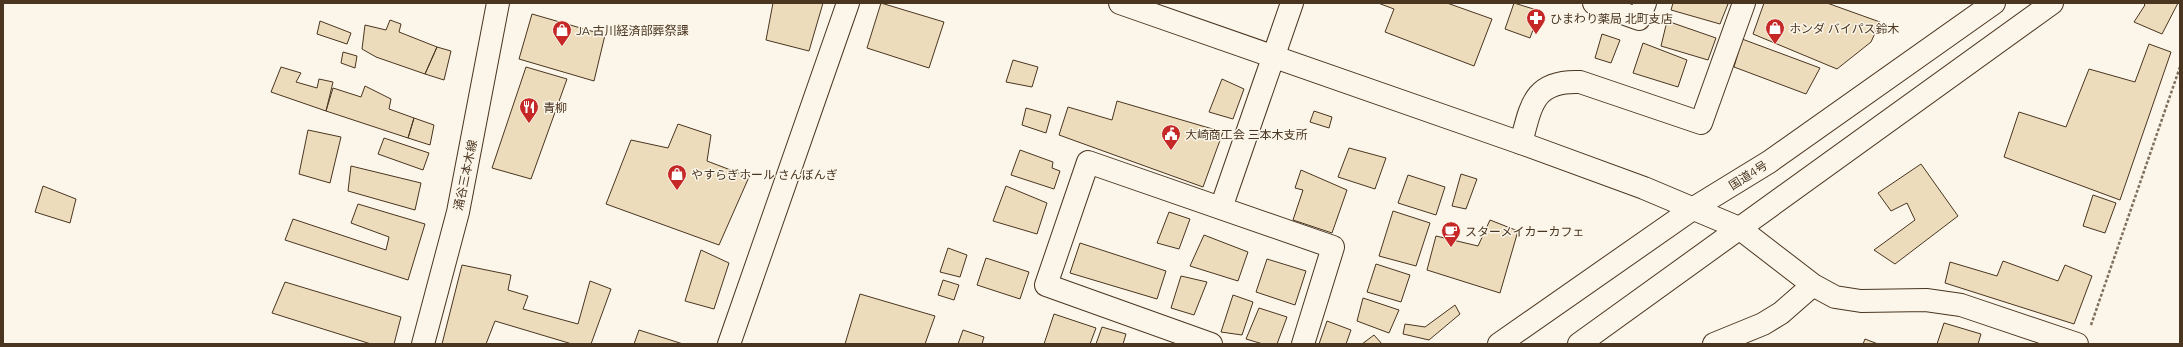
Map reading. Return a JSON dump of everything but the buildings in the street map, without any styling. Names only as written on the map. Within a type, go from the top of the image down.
[{"type":"main road","name":"涌谷三本木線","points":[[424,344],[458,212],[498,3]]},
{"type":"main road","points":[[729,344],[848,3]]},
{"type":"main road","points":[[1120,3],[1520,143],[1644,188],[1694,208],[1739,228],[1813,285],[1835,297],[1861,302],[1926,300],[1961,304],[2083,336]]},
{"type":"main road","points":[[1221,208],[1292,3]]},
{"type":"main road","points":[[1594,3],[1639,19],[1645,3]]},
{"type":"main road","points":[[1520,143],[1532,102],[1544,89],[1564,81],[1580,82],[1701,123],[1744,3]]},
{"type":"main road","name":"国道4号","points":[[1500,344],[1694,208],[1770,162],[1994,3]]},
{"type":"main road","points":[[1579,344],[2052,3]]},
{"type":"main road","points":[[1211,344],[1171,337],[1046,285],[1088,162],[1333,247],[1303,344]]},
{"type":"main road","points":[[1714,344],[1763,324],[1781,313],[1813,285]]},
{"type":"path","points":[[2083,336],[2180,67]]},
{"type":"place","name":"ひまわり薬局 北町支店","points":[[1536,35]]},
{"type":"place","name":"ホンダ バイパス鈴木","points":[[1775,45]]},
{"type":"place","name":"JA 古川経済部葬祭課","points":[[562,47]]},
{"type":"place","name":"青柳","points":[[529,124]]},
{"type":"place","name":"大崎商工会 三本木支所","points":[[1171,151]]},
{"type":"place","name":"やすらぎホール さんぼんぎ","points":[[677,191]]},
{"type":"place","name":"スターメイカーカフェ","points":[[1451,248]]}]
